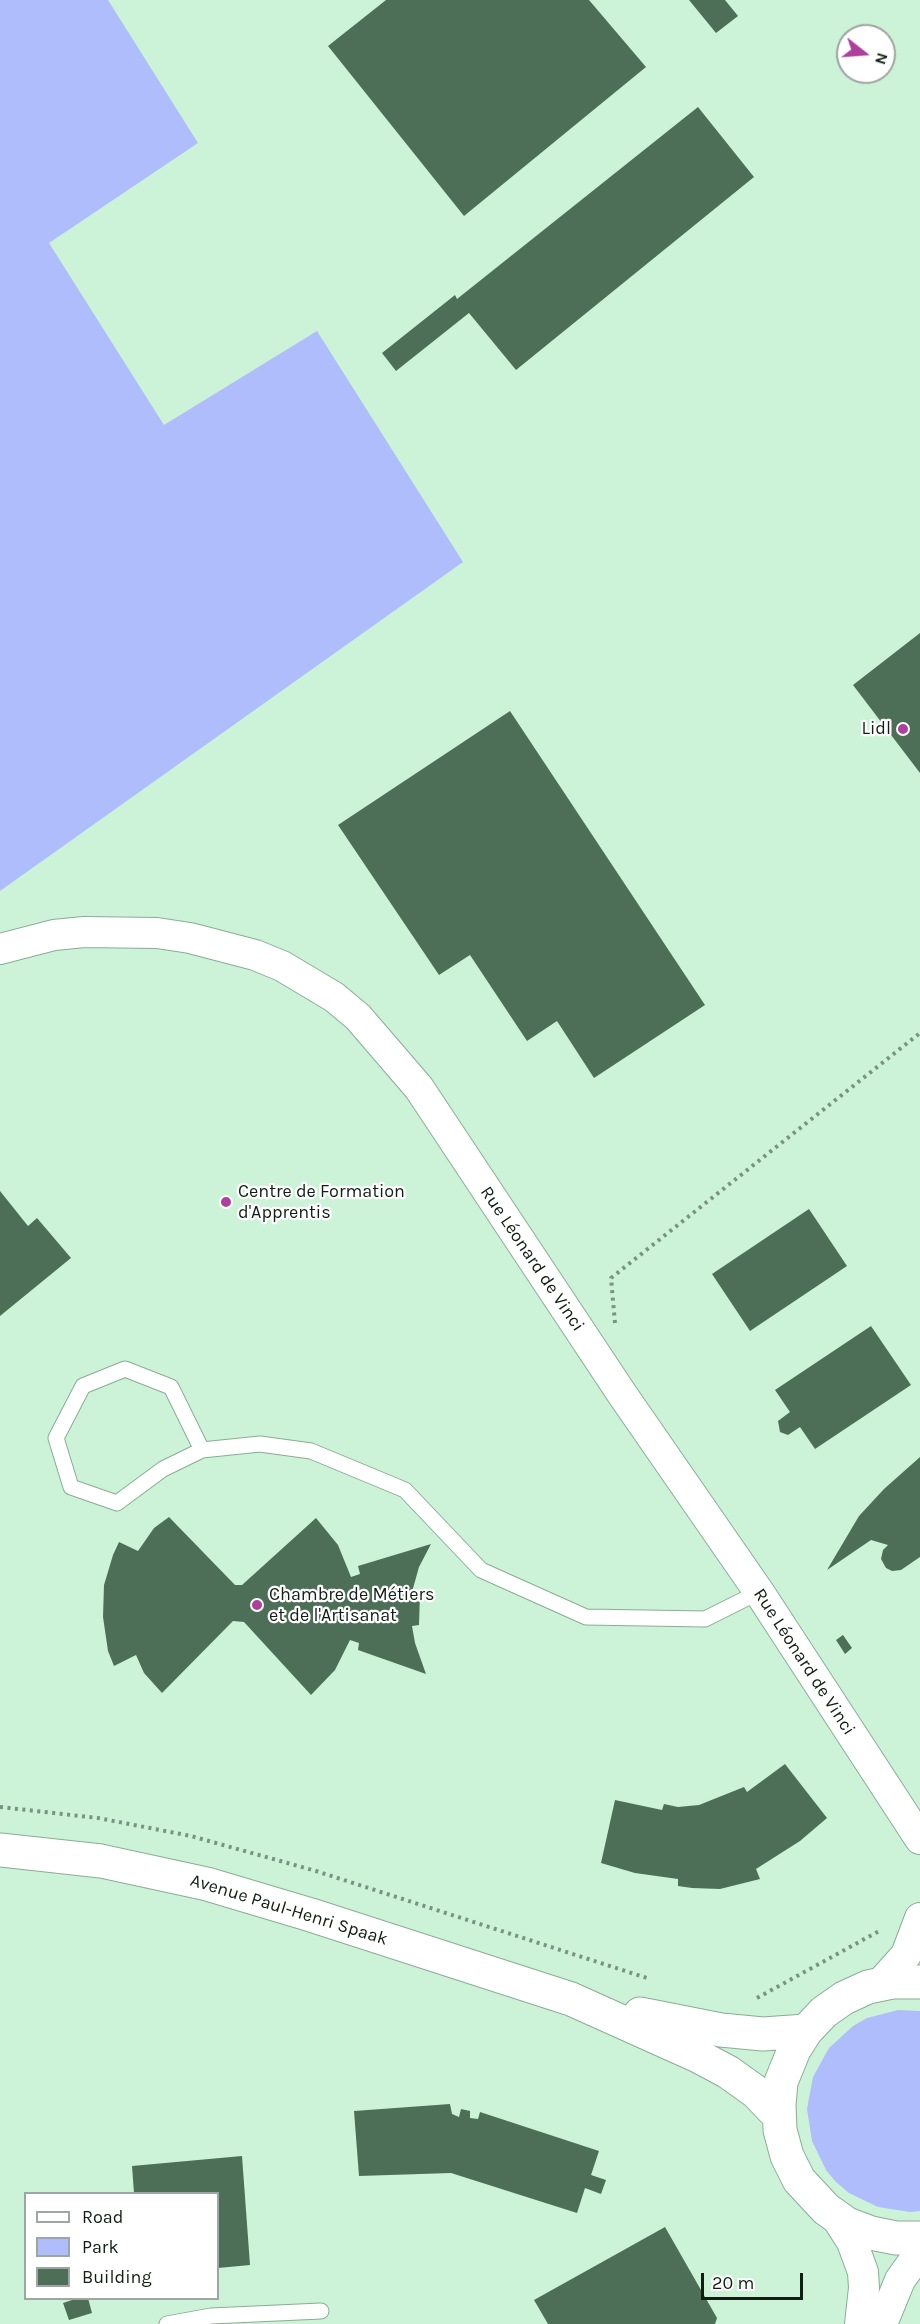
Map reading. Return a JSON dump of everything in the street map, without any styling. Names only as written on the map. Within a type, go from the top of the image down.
[{"type":"street","name":"Rue Léonard de Vinci","points":[[0,949],[64,934],[117,931],[157,933],[255,955],[282,966],[334,997],[378,1038],[419,1088],[622,1394],[759,1592],[914,1832],[920,1853]]},
{"type":"street","name":"Avenue Paul-Henri Spaak","points":[[0,1850],[101,1861],[225,1889],[571,1999],[721,2031],[763,2034],[806,2031]]},
{"type":"street","points":[[880,1984],[900,1964],[917,1927]]},
{"type":"street","points":[[920,1982],[880,1984],[844,1998],[824,2012],[806,2031],[785,2071],[779,2116],[787,2156],[799,2180],[816,2200],[836,2217],[859,2229],[883,2236],[920,2238]]},
{"type":"street","name":"Avenue Paul-Henri Spaak","points":[[571,1999],[728,2072],[756,2092],[779,2116]]},
{"type":"street","points":[[836,2217],[852,2242],[863,2272],[864,2289],[860,2324]]},
{"type":"street","points":[[882,2324],[900,2280],[920,2252]]},
{"type":"lane","points":[[202,1450],[171,1387],[125,1369],[83,1386],[56,1438],[71,1487],[117,1503],[163,1469],[202,1450],[260,1444],[311,1451],[405,1490],[481,1570],[586,1617],[705,1619],[759,1592]]},
{"type":"lane","points":[[167,2324],[211,2316],[321,2311]]},
{"type":"path","points":[[615,1324],[611,1278],[920,1033]]},
{"type":"path","points":[[0,1807],[98,1818],[202,1839],[316,1871],[657,1981]]},
{"type":"path","points":[[756,1998],[872,1933],[917,1927]]},
{"type":"green space","points":[[0,0],[108,0],[198,143],[49,243],[164,425],[317,331],[463,562],[0,891]]},
{"type":"green space","points":[[898,2010],[920,2011],[920,2211],[910,2212],[878,2207],[849,2193],[836,2182],[826,2170],[812,2141],[807,2109],[813,2077],[829,2048],[853,2026],[867,2018]]},
{"type":"building","points":[[386,0],[589,0],[646,67],[464,216],[328,46]]},
{"type":"building","points":[[689,0],[725,0],[738,16],[716,33]]},
{"type":"building","points":[[698,107],[754,177],[516,370],[469,313],[396,371],[382,353],[455,295],[457,299]]},
{"type":"building","name":"Lidl","points":[[920,633],[920,773],[853,685]]},
{"type":"building","points":[[510,711],[705,1005],[594,1078],[557,1021],[527,1041],[470,955],[439,975],[338,825]]},
{"type":"building","points":[[0,1191],[28,1226],[37,1218],[71,1258],[0,1316]]},
{"type":"building","points":[[809,1209],[847,1266],[750,1331],[712,1274]]},
{"type":"building","points":[[871,1326],[911,1385],[815,1449],[800,1427],[788,1435],[780,1432],[778,1421],[790,1412],[775,1390]]},
{"type":"building","points":[[920,1457],[920,1557],[901,1570],[892,1571],[886,1568],[881,1559],[883,1550],[888,1545],[871,1540],[827,1570],[859,1516],[884,1489]]},
{"type":"building","name":"Chambre de Métiers et de l'Artisanat","points":[[169,1517],[235,1585],[242,1585],[316,1518],[338,1545],[351,1577],[360,1574],[358,1566],[431,1544],[419,1567],[412,1592],[420,1593],[419,1625],[412,1626],[415,1643],[426,1674],[358,1650],[359,1643],[350,1640],[335,1670],[311,1695],[244,1622],[233,1621],[162,1693],[144,1673],[136,1655],[114,1666],[108,1651],[103,1617],[104,1585],[113,1555],[119,1542],[138,1551],[154,1528]]},
{"type":"building","points":[[843,1635],[852,1648],[845,1654],[836,1640]]},
{"type":"building","points":[[785,1764],[827,1818],[800,1841],[756,1869],[760,1879],[720,1889],[692,1888],[678,1886],[678,1879],[635,1873],[601,1863],[615,1800],[662,1810],[664,1804],[678,1807],[699,1805],[744,1787],[747,1792]]},
{"type":"building","points":[[450,2104],[452,2114],[459,2117],[461,2109],[470,2111],[470,2118],[478,2119],[480,2112],[599,2151],[591,2175],[606,2180],[601,2194],[585,2188],[577,2213],[451,2173],[359,2176],[354,2111]]},
{"type":"building","points":[[242,2156],[250,2265],[219,2268],[219,2192],[134,2192],[132,2166]]},
{"type":"building","points":[[665,2227],[717,2318],[715,2324],[548,2324],[534,2300]]},
{"type":"building","points":[[72,2300],[89,2300],[92,2313],[69,2320],[63,2303]]},
{"type":"place","name":"Lidl","points":[[903,729]]},
{"type":"place","name":"Centre de Formation d'Apprentis","points":[[226,1202]]},
{"type":"place","name":"Chambre de Métiers et de l'Artisanat","points":[[257,1605]]}]
